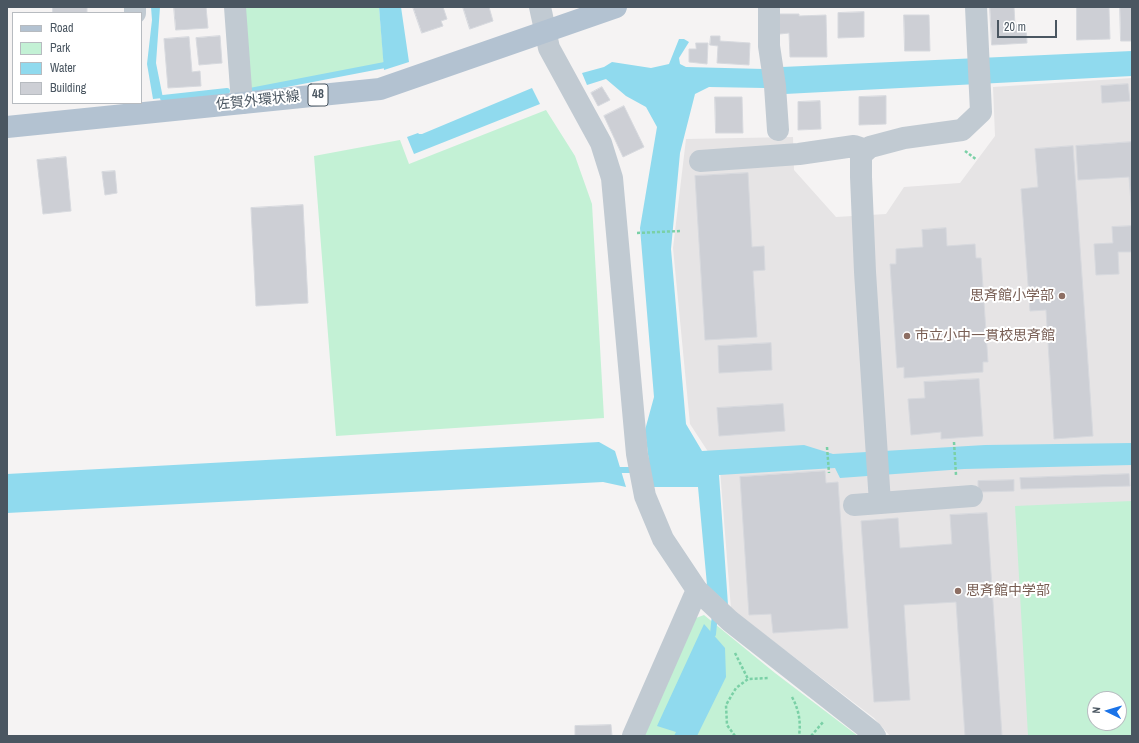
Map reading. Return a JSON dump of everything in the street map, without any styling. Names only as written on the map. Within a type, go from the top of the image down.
[{"type":"main road","name":"佐賀外環状線","points":[[7,127],[138,108],[242,103],[380,89],[616,7]]},
{"type":"street","points":[[236,7],[242,103]]},
{"type":"street","points":[[540,7],[549,48],[602,143],[612,178],[637,454],[645,496],[663,539],[701,594],[730,620],[872,732],[875,736]]},
{"type":"street","points":[[769,7],[770,46],[778,130]]},
{"type":"street","points":[[880,503],[865,272],[861,155],[870,146],[904,138],[962,130],[981,112],[976,7]]},
{"type":"street","points":[[700,161],[799,154],[854,146],[866,150]]},
{"type":"street","points":[[854,505],[972,496]]},
{"type":"street","points":[[633,736],[701,594]]},
{"type":"path","points":[[633,234],[680,231]]},
{"type":"path","points":[[954,442],[956,475]]},
{"type":"path","points":[[827,447],[829,474]]},
{"type":"path","points":[[732,646],[748,679]]},
{"type":"path","points":[[735,736],[727,725],[726,705],[736,688],[748,679],[771,678]]},
{"type":"path","points":[[790,694],[796,705],[801,721],[799,736]]},
{"type":"shaded area","name":"市立小中一貫校思斉館","points":[[1132,78],[1132,736],[890,736],[874,718],[731,609],[720,470],[690,424],[673,248],[686,139],[793,137],[794,170],[836,217],[886,214],[904,187],[960,183],[995,136],[993,87]]},
{"type":"green space","points":[[243,7],[379,7],[384,65],[250,91]]},
{"type":"green space","points":[[546,110],[575,156],[592,204],[604,418],[336,436],[314,156],[400,140],[409,164]]},
{"type":"green space","points":[[1132,501],[1132,736],[1028,736],[1015,506]]},
{"type":"green space","points":[[704,615],[775,673],[858,736],[643,736],[696,618]]},
{"type":"water","points":[[151,7],[160,7],[156,63],[163,98],[153,99],[147,64],[152,20]]},
{"type":"water","points":[[379,7],[401,7],[409,62],[384,70]]},
{"type":"water","points":[[679,39],[684,39],[689,42],[679,58],[680,64],[686,67],[764,69],[765,88],[709,87],[695,94],[680,153],[671,249],[686,424],[702,451],[804,445],[833,454],[985,445],[1132,443],[1132,465],[964,469],[840,478],[835,468],[719,475],[728,605],[707,585],[698,487],[652,487],[645,430],[654,397],[640,228],[657,127],[646,107],[626,96],[606,79],[587,85],[582,73],[604,67],[612,62],[651,68],[669,64]]},
{"type":"water","points":[[1132,51],[1132,76],[785,94],[782,67]]},
{"type":"water","points":[[532,88],[540,104],[414,154],[407,137],[418,133],[422,134]]},
{"type":"water","points":[[599,442],[615,451],[626,487],[603,482],[7,513],[7,474]]},
{"type":"water","points":[[704,624],[725,648],[726,677],[697,736],[674,736],[676,732],[657,726]]},
{"type":"building","points":[[53,7],[87,7],[87,12],[53,12]]},
{"type":"building","points":[[174,7],[206,7],[208,28],[176,30]]},
{"type":"building","points":[[413,7],[443,7],[447,19],[441,21],[443,26],[422,33]]},
{"type":"building","points":[[463,7],[489,7],[493,21],[470,29]]},
{"type":"building","points":[[990,7],[1014,7],[1015,25],[1026,24],[1027,43],[992,45]]},
{"type":"building","points":[[1077,7],[1109,8],[1110,39],[1077,40]]},
{"type":"building","points":[[1120,7],[1132,7],[1132,41],[1121,41]]},
{"type":"building","points":[[864,12],[864,37],[838,38],[838,13]]},
{"type":"building","points":[[779,14],[799,14],[799,16],[826,15],[827,57],[790,57],[789,33],[780,34]]},
{"type":"building","points":[[904,15],[929,15],[930,51],[905,51]]},
{"type":"building","points":[[220,36],[222,63],[199,65],[196,38]]},
{"type":"building","points":[[711,36],[720,36],[720,41],[750,43],[749,65],[717,63],[718,46],[710,45]]},
{"type":"building","points":[[189,37],[192,72],[200,71],[201,86],[168,88],[164,39]]},
{"type":"building","points":[[696,43],[708,43],[707,64],[689,62],[689,49],[696,49]]},
{"type":"building","points":[[1128,84],[1130,101],[1102,103],[1101,86]]},
{"type":"building","points":[[602,87],[610,100],[598,106],[591,93]]},
{"type":"building","points":[[886,96],[886,124],[859,125],[859,97]]},
{"type":"building","points":[[715,97],[742,97],[743,133],[716,133]]},
{"type":"building","points":[[820,101],[821,129],[798,130],[798,102]]},
{"type":"building","points":[[624,106],[644,147],[623,157],[604,116]]},
{"type":"building","points":[[1132,142],[1132,216],[1129,177],[1078,180],[1076,146]]},
{"type":"building","points":[[1073,146],[1093,436],[1054,439],[1046,310],[1030,311],[1021,189],[1038,187],[1035,149]]},
{"type":"building","points":[[66,157],[71,211],[43,214],[37,160]]},
{"type":"building","points":[[115,171],[117,193],[105,195],[102,172]]},
{"type":"building","points":[[748,173],[752,247],[764,246],[765,270],[753,271],[757,337],[705,340],[695,176]]},
{"type":"building","points":[[303,205],[308,303],[256,306],[251,208]]},
{"type":"building","points":[[1132,226],[1132,252],[1118,252],[1119,274],[1096,275],[1094,244],[1113,243],[1112,227]]},
{"type":"building","points":[[946,228],[947,246],[975,244],[976,258],[981,258],[988,362],[983,362],[983,372],[904,378],[904,367],[897,368],[890,264],[896,264],[896,249],[923,247],[922,230]]},
{"type":"building","points":[[771,343],[772,370],[719,373],[718,346]]},
{"type":"building","points":[[979,379],[983,436],[941,439],[941,432],[911,435],[908,399],[925,398],[924,382]]},
{"type":"building","points":[[783,404],[785,431],[719,436],[717,408]]},
{"type":"building","points":[[825,471],[826,483],[838,482],[848,628],[773,633],[771,614],[749,615],[740,477]]},
{"type":"building","points":[[1129,474],[1130,486],[1021,489],[1020,478]]},
{"type":"building","points":[[1014,480],[1014,491],[978,492],[978,481]]},
{"type":"building","points":[[987,513],[1002,736],[965,736],[956,602],[904,605],[910,700],[874,702],[861,521],[898,518],[900,548],[952,544],[950,515]]},
{"type":"building","points":[[611,725],[612,736],[575,736],[575,726]]},
{"type":"waterway","points":[[250,91],[390,64]]},
{"type":"waterway","points":[[163,98],[227,91]]},
{"type":"waterway","points":[[620,470],[637,470]]},
{"type":"waterway","points":[[713,634],[715,614]]},
{"type":"place","name":"思斉館小学部","points":[[1062,296]]},
{"type":"place","name":"市立小中一貫校思斉館","points":[[907,336]]},
{"type":"place","name":"思斉館中学部","points":[[958,591]]}]
